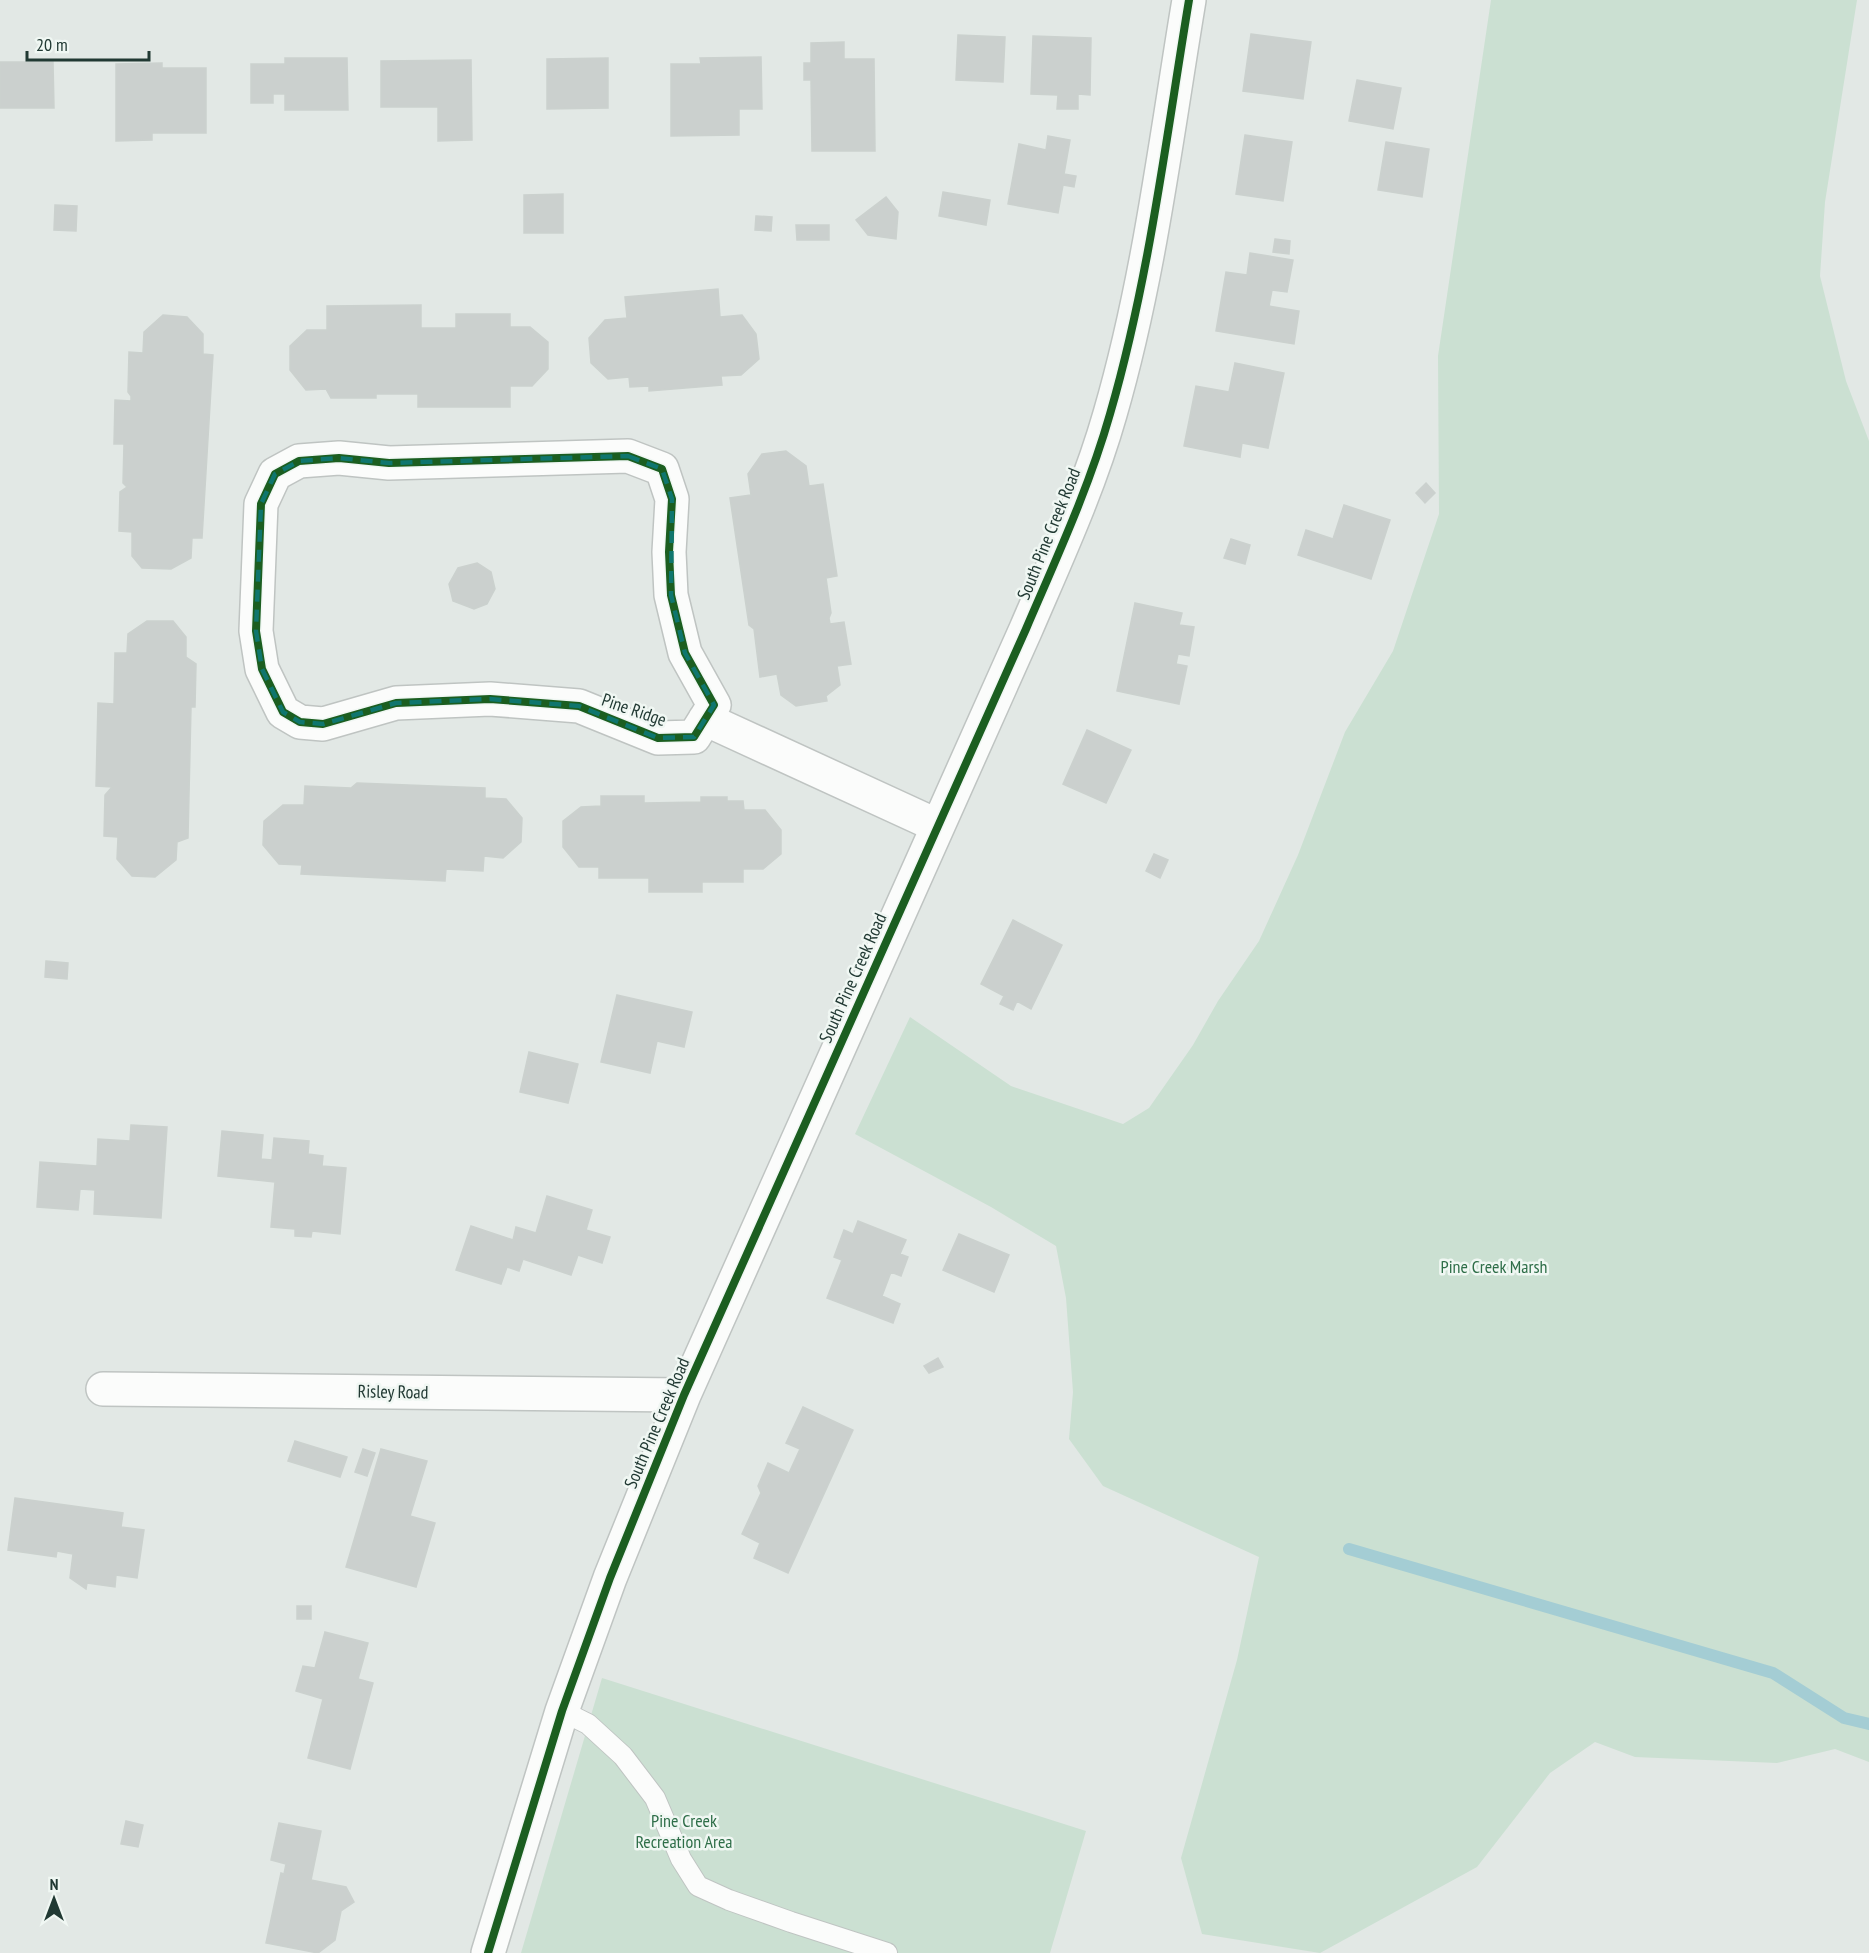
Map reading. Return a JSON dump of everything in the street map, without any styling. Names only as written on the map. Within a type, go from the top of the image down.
[{"type":"street","name":"South Pine Creek Road","points":[[488,1953],[562,1711],[610,1578],[684,1395],[1068,532],[1110,416],[1147,252],[1189,0]]},
{"type":"street","name":"Pine Ridge","points":[[628,456],[662,469],[672,499],[669,552],[671,595],[686,653],[714,705],[705,719],[694,736],[658,738],[579,706],[490,699],[396,703],[323,724],[300,722],[283,712],[262,669],[256,631],[261,504],[275,474],[299,461],[339,458],[389,463],[628,456]]},
{"type":"street","points":[[705,719],[938,826]]},
{"type":"street","name":"Risley Road","points":[[103,1389],[684,1395]]},
{"type":"lane","points":[[562,1711],[588,1724],[623,1756],[655,1798],[681,1859],[698,1886],[729,1900],[791,1922],[887,1953]]},
{"type":"highlighted area","points":[[628,456],[662,469],[672,499],[671,595],[685,653],[714,705],[694,737],[658,738],[579,706],[490,699],[396,703],[323,724],[300,722],[283,712],[262,669],[256,631],[261,504],[275,474],[299,461],[339,458],[389,463]]},
{"type":"green space","name":"Pine Creek Marsh","points":[[1491,0],[1857,0],[1825,202],[1820,276],[1846,381],[1869,441],[1869,1762],[1835,1749],[1777,1763],[1635,1757],[1595,1742],[1550,1773],[1477,1867],[1320,1953],[1202,1934],[1181,1858],[1237,1660],[1259,1557],[1103,1486],[1069,1439],[1073,1392],[1066,1298],[1056,1246],[991,1207],[855,1134],[910,1017],[1011,1086],[1123,1124],[1149,1108],[1193,1045],[1218,1001],[1259,941],[1298,855],[1345,732],[1393,651],[1439,514],[1438,356]]},
{"type":"green space","name":"Pine Creek Recreation Area","points":[[602,1678],[1086,1831],[1050,1953],[521,1953]]},
{"type":"building","points":[[1251,34],[1311,42],[1303,99],[1243,91]]},
{"type":"building","points":[[958,35],[1005,37],[1003,82],[956,80]]},
{"type":"building","points":[[1033,36],[1091,38],[1090,95],[1078,94],[1078,109],[1057,109],[1058,95],[1031,94]]},
{"type":"building","points":[[844,42],[844,59],[874,59],[875,151],[812,151],[811,80],[804,80],[804,63],[811,63],[811,43]]},
{"type":"building","points":[[761,57],[762,109],[739,109],[739,135],[671,136],[671,64],[701,64],[700,58]]},
{"type":"building","points":[[285,58],[347,58],[348,110],[285,110],[285,94],[273,94],[273,103],[251,103],[251,64],[285,64]]},
{"type":"building","points":[[608,58],[608,108],[547,109],[547,59]]},
{"type":"building","points":[[471,60],[472,140],[438,141],[438,107],[381,107],[381,61]]},
{"type":"building","points":[[0,62],[53,62],[54,108],[0,108]]},
{"type":"building","points":[[162,63],[162,68],[206,68],[206,133],[152,133],[152,140],[116,141],[116,64]]},
{"type":"building","points":[[1357,80],[1401,88],[1393,129],[1349,121]]},
{"type":"building","points":[[1245,135],[1292,142],[1283,201],[1236,194]]},
{"type":"building","points":[[1048,136],[1070,140],[1064,174],[1076,176],[1074,187],[1063,185],[1058,213],[1008,204],[1019,144],[1046,150]]},
{"type":"building","points":[[1386,142],[1429,149],[1422,197],[1378,190]]},
{"type":"building","points":[[943,192],[990,200],[986,225],[939,216]]},
{"type":"building","points":[[563,194],[563,233],[524,233],[524,195]]},
{"type":"building","points":[[886,197],[898,212],[896,239],[868,235],[856,220]]},
{"type":"building","points":[[55,205],[77,206],[76,231],[54,230]]},
{"type":"building","points":[[756,216],[772,217],[771,231],[755,230]]},
{"type":"building","points":[[796,225],[829,225],[829,240],[797,240]]},
{"type":"building","points":[[1275,239],[1290,241],[1289,254],[1273,252]]},
{"type":"building","points":[[1250,253],[1293,260],[1287,292],[1272,290],[1269,306],[1299,311],[1294,344],[1216,331],[1226,272],[1247,275]]},
{"type":"building","points":[[718,289],[720,317],[742,315],[756,334],[759,359],[741,375],[721,376],[722,385],[649,391],[649,386],[630,387],[629,377],[608,379],[591,363],[589,338],[605,320],[627,318],[625,297]]},
{"type":"building","points":[[421,305],[421,328],[456,328],[456,314],[510,314],[510,327],[530,327],[548,342],[548,369],[532,386],[510,386],[510,407],[418,407],[418,394],[376,394],[376,398],[331,398],[326,389],[306,390],[290,370],[290,346],[307,330],[327,330],[327,306]]},
{"type":"building","points":[[163,315],[187,317],[203,334],[203,354],[213,355],[202,538],[192,538],[191,558],[171,569],[142,568],[132,556],[132,532],[119,531],[120,492],[127,487],[123,483],[124,444],[114,444],[115,400],[131,401],[128,392],[129,352],[143,353],[144,332]]},
{"type":"building","points":[[1235,363],[1284,373],[1268,448],[1242,443],[1240,457],[1184,446],[1196,386],[1229,392]]},
{"type":"building","points":[[786,451],[806,466],[809,486],[823,484],[837,576],[826,578],[831,613],[829,618],[830,624],[844,622],[851,664],[837,666],[840,685],[826,696],[827,701],[796,706],[781,695],[777,674],[760,677],[754,629],[749,625],[730,498],[751,495],[748,474],[762,454]]},
{"type":"building","points":[[1426,483],[1435,493],[1425,503],[1416,493]]},
{"type":"building","points":[[1344,505],[1390,520],[1371,579],[1298,555],[1306,530],[1333,539]]},
{"type":"building","points":[[1231,539],[1250,545],[1245,564],[1224,558]]},
{"type":"building","points":[[477,563],[491,572],[495,589],[487,604],[474,609],[453,601],[449,584],[458,568]]},
{"type":"building","points":[[1135,603],[1182,613],[1179,625],[1194,627],[1189,656],[1178,654],[1176,664],[1187,666],[1179,704],[1117,691]]},
{"type":"building","points":[[147,621],[173,621],[186,637],[186,657],[196,664],[195,707],[191,707],[188,838],[177,842],[176,860],[155,877],[132,876],[117,859],[118,837],[104,836],[105,795],[112,787],[96,786],[98,703],[114,704],[115,653],[127,653],[128,634]]},
{"type":"building","points":[[1087,730],[1131,750],[1106,803],[1063,784]]},
{"type":"building","points":[[357,783],[485,788],[485,798],[506,799],[522,818],[521,842],[503,858],[484,856],[483,871],[446,869],[445,881],[301,874],[302,865],[279,864],[263,845],[264,821],[283,805],[304,805],[305,786],[351,788]]},
{"type":"building","points":[[601,796],[644,796],[644,803],[701,802],[701,797],[727,797],[727,801],[743,801],[744,810],[765,810],[781,830],[781,854],[763,869],[743,869],[743,882],[702,882],[702,892],[649,892],[649,878],[599,878],[599,867],[579,867],[563,847],[563,821],[581,807],[601,806]]},
{"type":"building","points":[[1154,854],[1168,860],[1160,878],[1146,871]]},
{"type":"building","points":[[1013,920],[1062,945],[1031,1009],[1017,1001],[1013,1010],[1000,1004],[1004,996],[981,984]]},
{"type":"building","points":[[46,961],[68,963],[67,979],[45,977]]},
{"type":"building","points":[[617,995],[692,1012],[684,1047],[657,1041],[650,1073],[601,1062]]},
{"type":"building","points":[[529,1052],[578,1064],[568,1103],[520,1092]]},
{"type":"building","points":[[131,1125],[167,1127],[161,1218],[94,1214],[95,1190],[80,1189],[78,1210],[37,1207],[40,1162],[97,1166],[98,1139],[130,1141]]},
{"type":"building","points":[[222,1131],[263,1135],[261,1159],[272,1160],[274,1138],[309,1141],[308,1154],[323,1156],[322,1166],[346,1168],[340,1234],[312,1231],[311,1237],[295,1236],[295,1229],[271,1227],[275,1182],[218,1176]]},
{"type":"building","points":[[547,1196],[592,1210],[586,1230],[610,1237],[602,1263],[578,1255],[571,1275],[523,1259],[519,1271],[507,1267],[501,1284],[456,1270],[471,1226],[513,1240],[516,1227],[536,1233]]},
{"type":"building","points":[[858,1221],[906,1240],[900,1254],[908,1257],[901,1276],[891,1272],[882,1296],[900,1304],[893,1323],[827,1298],[842,1260],[834,1257],[844,1230],[853,1234]]},
{"type":"building","points":[[959,1234],[1009,1255],[994,1292],[943,1270]]},
{"type":"building","points":[[938,1358],[943,1367],[929,1373],[924,1366]]},
{"type":"building","points":[[803,1407],[853,1430],[788,1573],[754,1558],[760,1543],[742,1534],[761,1493],[758,1486],[768,1463],[789,1473],[800,1449],[786,1443]]},
{"type":"building","points":[[295,1441],[347,1457],[340,1477],[288,1461]]},
{"type":"building","points":[[363,1449],[375,1453],[367,1476],[355,1472]]},
{"type":"building","points":[[381,1449],[427,1461],[410,1516],[435,1523],[416,1587],[346,1567]]},
{"type":"building","points":[[15,1498],[123,1513],[121,1527],[144,1530],[137,1578],[116,1575],[115,1587],[87,1583],[86,1589],[70,1578],[73,1554],[57,1551],[56,1557],[8,1550]]},
{"type":"building","points":[[297,1606],[311,1606],[311,1619],[297,1619]]},
{"type":"building","points":[[325,1632],[368,1643],[358,1679],[373,1683],[350,1769],[308,1758],[323,1699],[296,1691],[303,1666],[315,1668]]},
{"type":"building","points":[[126,1821],[143,1825],[138,1847],[121,1844]]},
{"type":"building","points":[[279,1823],[321,1831],[311,1880],[346,1887],[354,1902],[341,1911],[335,1940],[318,1953],[266,1943],[281,1873],[284,1874],[286,1864],[271,1860]]},
{"type":"waterway","points":[[1349,1549],[1773,1673],[1844,1718],[1869,1724]]},
{"type":"cycle path","points":[[488,1953],[562,1711],[610,1578],[684,1395],[1026,629],[1102,442],[1136,312],[1156,208],[1189,0]]},
{"type":"cycle path","points":[[628,456],[662,469],[672,499],[669,552],[671,595],[685,653],[714,705],[694,737],[658,738],[579,706],[490,699],[396,703],[323,724],[300,722],[283,712],[262,669],[256,631],[261,504],[275,474],[299,461],[339,458],[389,463],[628,456]]}]
